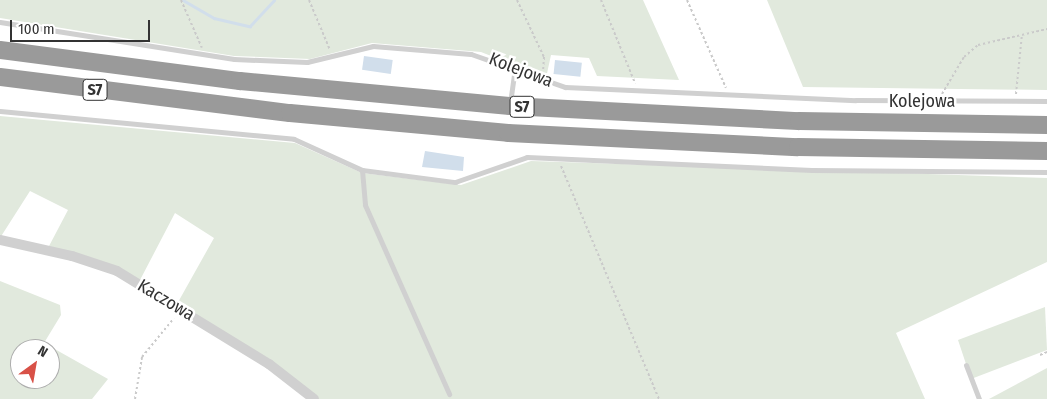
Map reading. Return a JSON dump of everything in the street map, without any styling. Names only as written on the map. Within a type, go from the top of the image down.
[{"type":"highway","name":"S7","points":[[0,50],[276,85],[510,106],[799,121],[1047,125]]},
{"type":"highway","name":"S7","points":[[0,77],[190,102],[576,137],[845,149],[1047,151]]},
{"type":"highway","points":[[0,89],[112,101],[190,102]]},
{"type":"street","name":"Kaczowa","points":[[0,240],[92,261],[184,310],[269,364],[314,399]]},
{"type":"lane","name":"Kolejowa","points":[[0,22],[204,54],[285,62],[331,57],[373,46],[471,54],[515,69],[542,81],[565,87],[728,95],[939,101],[1047,100]]},
{"type":"lane","points":[[510,106],[515,69]]},
{"type":"lane","points":[[0,111],[294,139],[362,170],[455,182],[510,160],[558,158],[812,170],[1047,172]]},
{"type":"lane","points":[[362,170],[366,206],[449,394]]},
{"type":"lane","points":[[966,365],[979,399]]},
{"type":"path","points":[[181,0],[204,54]]},
{"type":"path","points":[[309,0],[331,57]]},
{"type":"path","points":[[516,0],[544,57],[542,81]]},
{"type":"path","points":[[601,0],[626,55],[637,90]]},
{"type":"path","points":[[687,0],[728,95]]},
{"type":"path","points":[[939,101],[961,62],[978,45],[1047,29]]},
{"type":"path","points":[[1017,101],[1015,83],[1022,34]]},
{"type":"path","points":[[558,158],[659,399]]},
{"type":"path","points":[[135,399],[142,356],[163,327],[184,310]]},
{"type":"path","points":[[1040,355],[1047,352]]},
{"type":"shaded area","points":[[0,0],[643,0],[679,80],[597,76],[589,58],[551,55],[546,78],[481,52],[372,43],[310,59],[234,56],[0,18]]},
{"type":"shaded area","points":[[767,0],[1047,0],[1047,90],[803,87]]},
{"type":"shaded area","points":[[0,116],[295,143],[362,173],[461,185],[531,161],[1047,178],[1047,262],[896,333],[925,399],[319,399],[271,361],[177,304],[214,238],[175,213],[139,282],[48,248],[68,210],[30,191],[0,238]]},
{"type":"shaded area","points":[[0,281],[60,305],[61,315],[46,339],[10,339],[10,389],[60,389],[60,352],[108,379],[92,399],[0,399]]},
{"type":"shaded area","points":[[1045,307],[1047,350],[971,379],[958,340]]},
{"type":"shaded area","points":[[1047,368],[1047,399],[989,399]]},
{"type":"water","points":[[364,56],[393,60],[391,74],[362,70]]},
{"type":"water","points":[[555,60],[582,63],[580,77],[554,74]]},
{"type":"water","points":[[425,151],[464,157],[463,171],[422,167]]},
{"type":"waterway","points":[[183,0],[214,18],[250,26],[274,0]]}]
